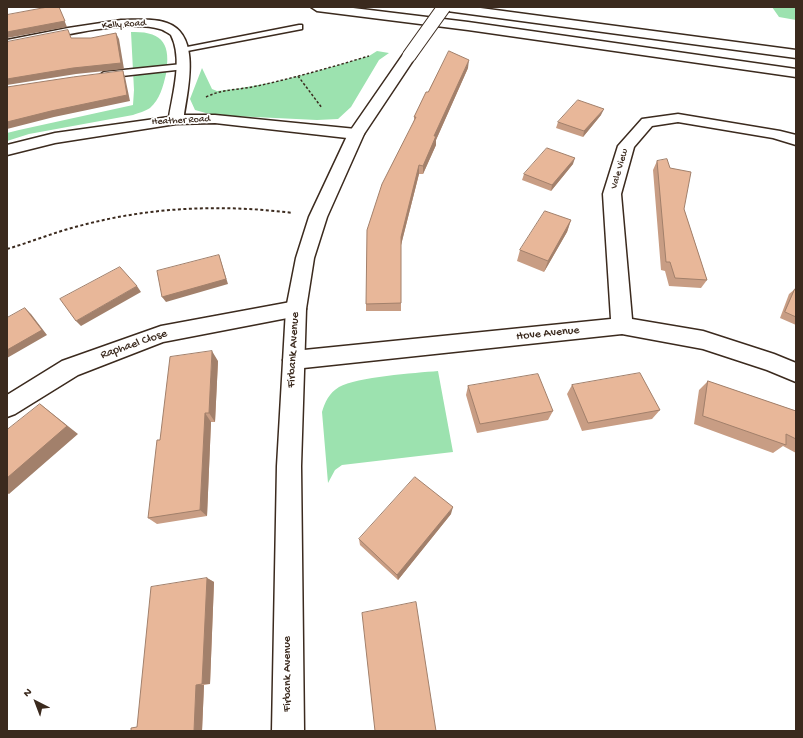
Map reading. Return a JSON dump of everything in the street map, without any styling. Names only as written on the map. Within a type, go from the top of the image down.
[{"type":"main road","points":[[317,7],[468,26],[796,73]]},
{"type":"main road","points":[[445,7],[796,54]]},
{"type":"main road","name":"Firbank Avenue","points":[[288,731],[289,466],[296,309],[305,258],[318,217],[356,134],[409,56],[445,7]]},
{"type":"main road","name":"Kelly Road","points":[[7,44],[72,31],[136,23],[153,24],[170,28],[177,34],[182,50],[182,68],[177,116]]},
{"type":"main road","name":"Heather Road","points":[[7,150],[55,138],[177,116],[356,134]]},
{"type":"main road","name":"Vale View","points":[[622,326],[615,250],[612,194],[626,146],[647,122],[678,118],[775,134],[796,140]]},
{"type":"main road","name":"Raphael Close","points":[[7,407],[70,368],[161,334],[296,309]]},
{"type":"main road","name":"Hove Avenue","points":[[294,360],[622,326],[703,340],[774,363],[796,373]]},
{"type":"lane","points":[[182,50],[299,27]]},
{"type":"lane","points":[[97,76],[182,68]]},
{"type":"path","points":[[177,116],[217,91],[246,88],[298,76],[369,56]]},
{"type":"path","points":[[298,76],[324,110],[332,132]]},
{"type":"path","points":[[7,249],[90,223],[173,208],[255,207],[318,217]]},
{"type":"green space","points":[[772,7],[796,7],[796,20],[779,17]]},
{"type":"green space","points":[[131,32],[151,34],[162,41],[166,47],[167,64],[165,79],[159,97],[150,108],[133,115],[29,134],[7,141],[7,133],[133,105],[134,90]]},
{"type":"green space","points":[[377,51],[389,53],[379,60],[351,107],[338,119],[317,120],[213,115],[195,110],[190,99],[202,68],[212,89],[217,91],[256,86],[294,77],[369,56]]},
{"type":"green space","points":[[438,371],[453,452],[342,465],[335,470],[328,483],[322,412],[330,395],[339,387],[359,381],[387,376]]},
{"type":"building","points":[[48,7],[59,7],[65,21],[7,32],[7,15]]},
{"type":"building","points":[[68,30],[71,38],[91,38],[116,33],[121,63],[73,68],[7,79],[7,42]]},
{"type":"building","points":[[449,51],[469,60],[434,136],[436,136],[423,166],[419,165],[401,237],[401,303],[366,304],[367,230],[382,184],[416,117],[414,117],[426,92],[428,92]]},
{"type":"building","points":[[123,71],[127,95],[7,122],[7,87]]},
{"type":"building","points":[[578,100],[604,109],[584,131],[558,122]]},
{"type":"building","points":[[547,148],[575,158],[552,185],[524,174]]},
{"type":"building","points":[[667,159],[670,168],[691,172],[684,209],[707,280],[675,278],[670,262],[666,262],[657,161]]},
{"type":"building","points":[[545,211],[571,220],[548,261],[520,250]]},
{"type":"building","points":[[219,255],[226,279],[162,297],[157,271]]},
{"type":"building","points":[[120,267],[137,286],[76,321],[60,299]]},
{"type":"building","points":[[796,289],[796,317],[785,312]]},
{"type":"building","points":[[25,308],[42,330],[7,350],[7,318]]},
{"type":"building","points":[[212,351],[209,413],[205,413],[200,510],[148,518],[157,440],[160,440],[170,357]]},
{"type":"building","points":[[640,373],[660,410],[588,423],[572,385]]},
{"type":"building","points":[[538,374],[553,411],[480,424],[468,386]]},
{"type":"building","points":[[708,381],[796,411],[796,439],[786,434],[786,445],[703,416]]},
{"type":"building","points":[[40,404],[67,426],[7,478],[7,430]]},
{"type":"building","points":[[415,477],[453,507],[397,575],[359,539]]},
{"type":"building","points":[[207,578],[202,684],[196,685],[194,731],[131,731],[131,728],[137,727],[151,587]]},
{"type":"building","points":[[416,602],[436,731],[375,731],[362,613]]}]
